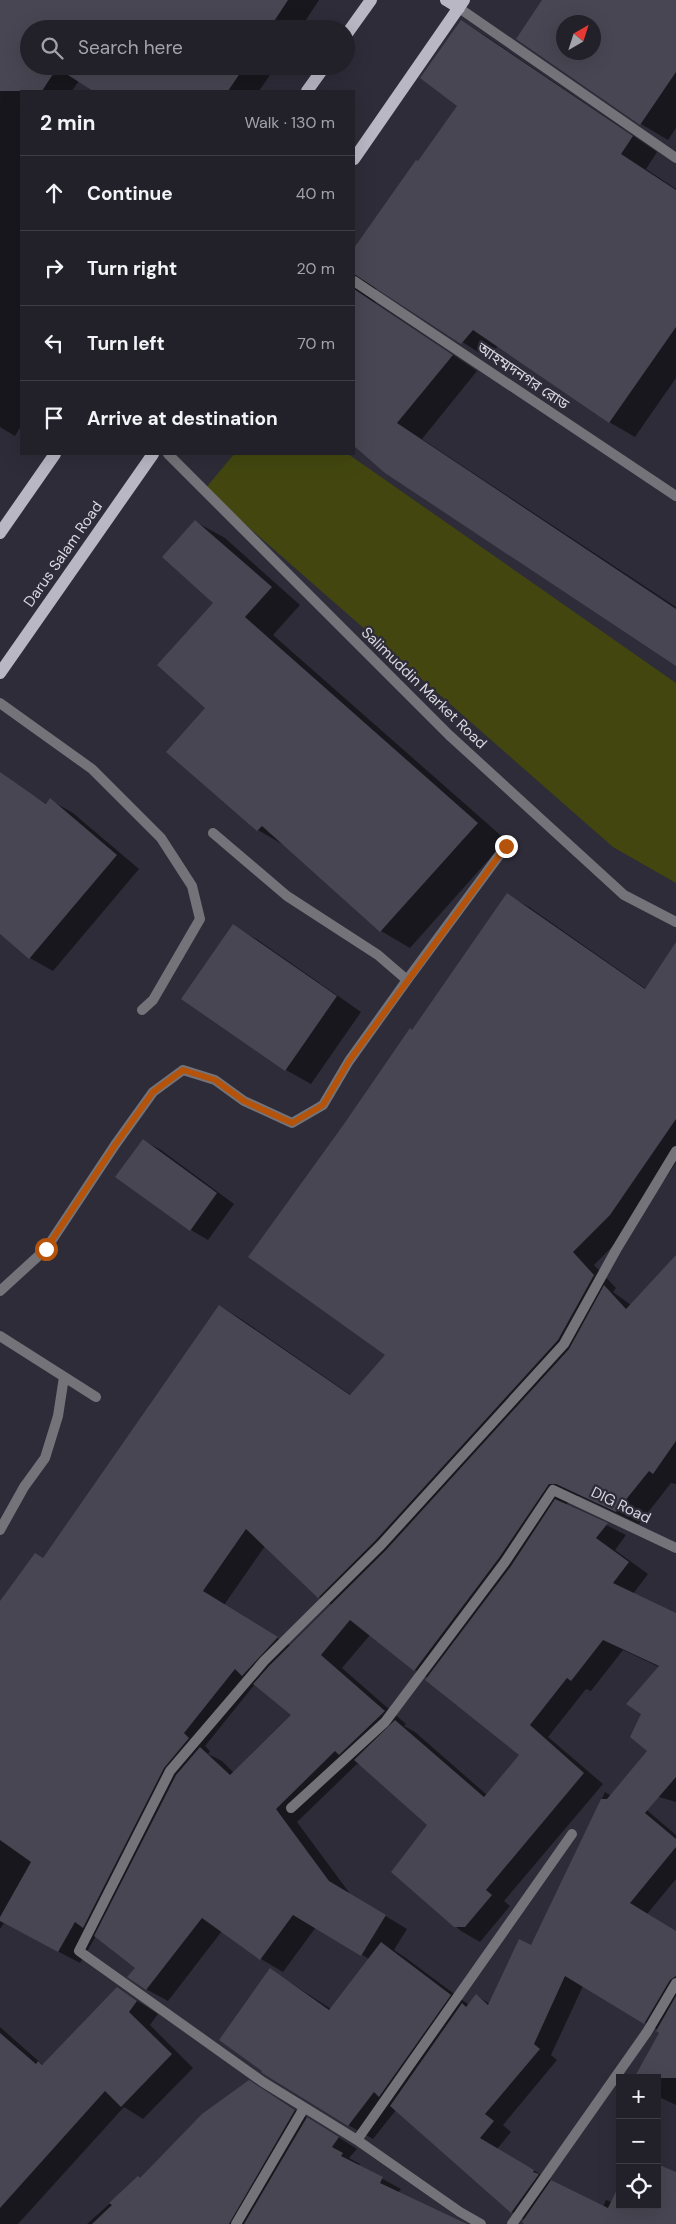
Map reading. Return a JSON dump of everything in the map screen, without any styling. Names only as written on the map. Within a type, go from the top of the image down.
[{"type":"main road","points":[[355,22],[371,0]]},
{"type":"main road","points":[[355,158],[461,4],[446,0]]},
{"type":"main road","points":[[308,90],[318,75]]},
{"type":"main road","points":[[0,533],[54,455]]},
{"type":"main road","name":"Darus Salam Road","points":[[0,673],[152,455]]},
{"type":"street","points":[[461,4],[676,158]]},
{"type":"street","name":"আহম্মদনগর রোড","points":[[355,282],[676,496]]},
{"type":"street","name":"Salimuddin Market Road","points":[[169,455],[449,735],[624,895],[676,922]]},
{"type":"street","points":[[0,703],[92,769],[161,838],[192,886],[200,919],[153,1000],[142,1010]]},
{"type":"street","points":[[213,833],[287,896],[378,955],[407,980]]},
{"type":"street","points":[[0,1292],[46,1249],[115,1145],[153,1092],[183,1070],[215,1080],[244,1101],[292,1123],[323,1105],[349,1061],[506,846]]},
{"type":"street","points":[[481,2224],[460,2212],[357,2140],[263,2082],[79,1951],[170,1771],[264,1661],[382,1545],[564,1344],[616,1250],[676,1151]]},
{"type":"street","points":[[0,1336],[96,1397]]},
{"type":"street","points":[[0,1530],[24,1487],[45,1458],[58,1416],[64,1377]]},
{"type":"street","name":"DIG Road","points":[[291,1808],[385,1722],[506,1562],[553,1490],[676,1548]]},
{"type":"street","points":[[357,2140],[572,1834]]},
{"type":"street","points":[[512,2224],[647,2032],[676,1982]]},
{"type":"street","points":[[236,2224],[304,2108]]},
{"type":"green space","points":[[233,455],[349,455],[676,683],[676,883],[613,847],[205,489]]},
{"type":"building","points":[[0,0],[288,0],[275,20],[20,20],[20,75],[52,75],[43,90],[0,91]]},
{"type":"building","points":[[542,0],[676,0],[676,72],[640,125],[516,39]]},
{"type":"building","points":[[461,20],[633,136],[621,154],[676,190],[676,327],[609,423],[473,330],[461,344],[355,275],[355,247],[457,106],[420,78]]},
{"type":"building","points":[[68,75],[239,75],[229,90],[91,90]]},
{"type":"building","points":[[355,290],[453,355],[397,423],[676,609],[676,666],[385,473],[355,447]]},
{"type":"building","points":[[195,520],[272,587],[245,617],[478,823],[380,932],[262,826],[257,831],[166,752],[205,708],[157,665],[213,603],[162,557]]},
{"type":"building","points":[[0,772],[46,804],[50,798],[117,855],[29,959],[0,934]]},
{"type":"building","points":[[507,893],[645,989],[676,942],[676,1119],[610,1215],[573,1252],[594,1275],[558,1340],[376,1540],[318,1598],[246,1529],[203,1591],[278,1637],[242,1676],[235,1669],[184,1733],[189,1738],[164,1768],[83,1928],[75,1922],[58,1952],[0,1921],[0,1917],[31,1862],[0,1840],[0,1601],[35,1553],[43,1558],[219,1305],[350,1395],[385,1355],[248,1257],[344,1124],[410,1028],[412,1030]]},
{"type":"building","points":[[233,924],[337,996],[285,1071],[181,999]]},
{"type":"building","points":[[143,1139],[217,1193],[190,1231],[115,1177]]},
{"type":"building","points":[[676,1255],[676,1441],[653,1474],[649,1471],[616,1512],[556,1484],[549,1484],[499,1558],[414,1671],[350,1620],[321,1655],[385,1711],[339,1755],[335,1751],[276,1809],[329,1881],[386,1915],[361,1956],[293,1915],[260,1960],[202,1918],[146,1990],[127,1977],[135,1968],[94,1936],[176,1775],[200,1747],[230,1775],[291,1715],[253,1684],[386,1550],[569,1349],[604,1285],[626,1309]]},
{"type":"building","points":[[555,1499],[608,1523],[596,1538],[629,1562],[613,1583],[676,1613],[676,1777],[645,1813],[676,1839],[676,1847],[630,1903],[676,1931],[676,1976],[670,1980],[644,2024],[565,1976],[534,2044],[540,2049],[485,2114],[494,2121],[480,2138],[539,2174],[511,2213],[390,2106],[462,2003],[466,2007],[476,1994],[488,2005],[519,1939],[531,1945],[601,1799],[607,1799],[647,1751],[630,1737],[641,1714],[626,1704],[659,1666],[603,1640],[571,1681],[567,1678],[530,1725],[584,1773],[486,1890],[492,1895],[465,1927],[454,1927],[391,1872],[427,1825],[354,1760],[395,1720],[484,1797],[519,1755],[425,1680],[511,1566]]},
{"type":"building","points":[[381,1942],[451,1995],[379,2097],[374,2092],[348,2126],[261,2072],[219,2040],[270,1968],[329,2010]]},
{"type":"building","points":[[117,1987],[137,2001],[129,2012],[172,2054],[121,2107],[105,2091],[0,2208],[0,2033],[36,2064],[38,2061],[42,2065]]},
{"type":"building","points":[[676,1996],[676,2078],[661,2078],[661,2074],[636,2074],[659,2033],[656,2031]]},
{"type":"building","points":[[249,2080],[295,2110],[229,2224],[92,2224],[112,2205],[109,2203],[138,2176],[140,2178],[202,2114]]},
{"type":"building","points":[[307,2117],[339,2137],[332,2147],[343,2153],[341,2156],[383,2177],[380,2183],[467,2224],[244,2224]]},
{"type":"building","points":[[661,2166],[676,2172],[676,2224],[524,2224],[522,2222],[551,2180],[608,2208],[616,2191],[616,2209],[661,2209]]},
{"type":"route","points":[[46,1249],[115,1145],[153,1092],[183,1070],[215,1080],[244,1101],[292,1123],[323,1105],[349,1061],[506,846]]}]
